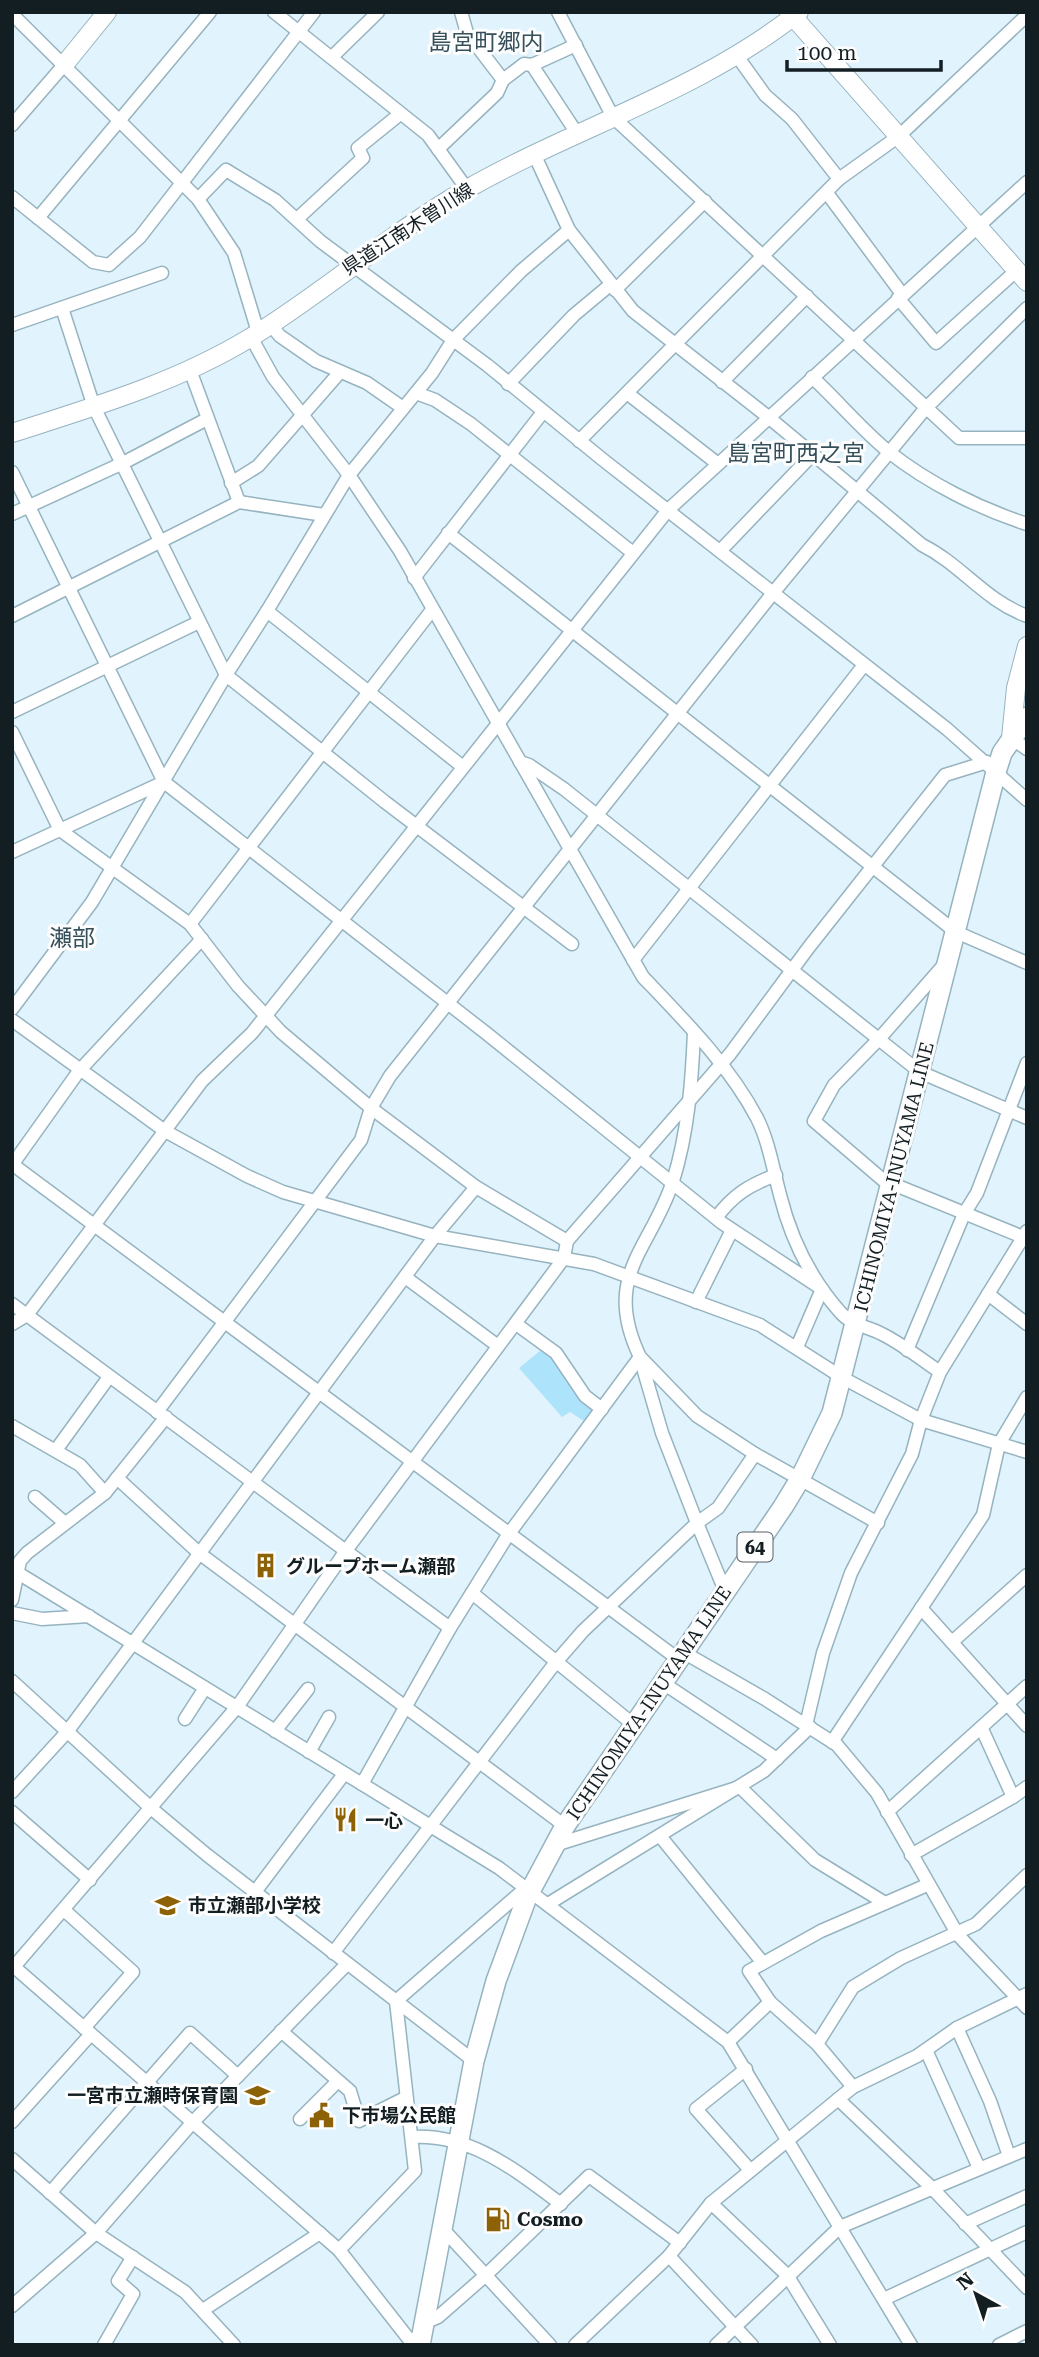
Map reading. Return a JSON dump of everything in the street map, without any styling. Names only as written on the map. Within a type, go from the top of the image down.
[{"type":"main road","points":[[64,65],[107,12]]},
{"type":"main road","points":[[794,14],[1022,277]]},
{"type":"main road","name":"県道江南木曽川線","points":[[12,433],[94,407],[190,370],[259,331],[352,265],[467,190],[737,56],[794,14]]},
{"type":"main road","points":[[1019,744],[1016,688],[1027,646]]},
{"type":"main road","name":"ICHINOMIYA-INUYAMA LINE","points":[[422,2336],[474,2062],[496,1981],[528,1888],[565,1826],[800,1479],[832,1413],[956,932],[991,767],[1019,744],[1027,717]]},
{"type":"street","points":[[38,218],[121,122],[210,12]]},
{"type":"street","points":[[274,12],[428,135],[467,190]]},
{"type":"street","points":[[12,197],[93,262],[109,265],[140,237],[314,12]]},
{"type":"street","points":[[332,57],[378,12]]},
{"type":"street","points":[[461,12],[467,33],[503,80]]},
{"type":"street","points":[[558,12],[613,117],[764,255],[925,409],[959,438],[1027,439]]},
{"type":"street","points":[[13,15],[198,199],[234,253],[273,377],[349,475],[414,578],[643,977],[721,1065],[757,1119],[797,1250],[822,1289],[842,1314],[856,1325],[881,1333],[940,1372]]},
{"type":"street","points":[[579,441],[673,343],[839,179],[900,136],[1024,16]]},
{"type":"street","points":[[439,149],[497,93],[503,80],[524,64],[532,65],[576,45]]},
{"type":"street","points":[[737,56],[765,96],[792,119],[839,179]]},
{"type":"street","points":[[12,125],[64,65]]},
{"type":"street","points":[[532,65],[579,135]]},
{"type":"street","points":[[297,219],[363,158],[358,148],[400,114]]},
{"type":"street","points":[[535,156],[569,230],[633,311],[767,416],[922,545],[942,555],[997,603],[1027,616]]},
{"type":"street","points":[[198,199],[226,170],[275,200],[352,265],[453,340],[864,665],[991,767],[1027,800]]},
{"type":"street","points":[[12,1324],[27,1315],[202,1081],[266,1016],[668,510],[767,416],[1027,182]]},
{"type":"street","points":[[827,193],[936,343],[1022,277]]},
{"type":"street","points":[[508,384],[574,315],[612,287],[705,201]]},
{"type":"street","points":[[12,1009],[92,902],[226,675],[349,475],[416,393],[453,340],[521,271],[569,230]]},
{"type":"street","points":[[12,325],[162,273]]},
{"type":"street","points":[[722,382],[807,296]]},
{"type":"street","points":[[62,308],[94,407],[226,675],[416,826],[572,944]]},
{"type":"street","points":[[12,1600],[20,1561],[104,1493],[117,1478],[223,1321],[361,1140],[371,1108],[390,1076],[449,1006],[570,848],[773,593],[925,409],[1027,308]]},
{"type":"street","points":[[259,331],[280,336],[316,361],[367,383],[403,408]]},
{"type":"street","points":[[190,370],[239,502]]},
{"type":"street","points":[[231,483],[258,466],[340,372]]},
{"type":"street","points":[[813,377],[890,452],[947,488],[1002,516],[1027,524]]},
{"type":"street","points":[[416,393],[435,400],[471,424],[634,553]]},
{"type":"street","points":[[627,393],[718,464]]},
{"type":"street","points":[[414,578],[543,412]]},
{"type":"street","points":[[12,514],[123,463],[207,419]]},
{"type":"street","points":[[720,551],[813,454]]},
{"type":"street","points":[[12,472],[164,782],[716,1218],[822,1289]]},
{"type":"street","points":[[12,616],[239,502],[324,515]]},
{"type":"street","points":[[448,533],[956,932],[1027,963]]},
{"type":"street","points":[[190,924],[432,610]]},
{"type":"street","points":[[267,611],[463,767]]},
{"type":"street","points":[[12,712],[199,622]]},
{"type":"street","points":[[633,960],[864,665]]},
{"type":"street","points":[[12,732],[60,830],[190,924],[266,1016],[371,1108],[476,1187],[567,1241]]},
{"type":"street","points":[[520,762],[555,783],[919,1072],[1027,1118]]},
{"type":"street","points":[[680,2243],[589,2176],[422,2336],[408,2338],[339,2250],[13,1967],[152,1810],[237,1707],[345,1552],[564,1258],[567,1241],[721,1065],[945,775],[991,767]]},
{"type":"street","points":[[12,852],[164,782]]},
{"type":"street","points":[[202,939],[79,1070],[12,1164],[608,1608],[681,1655],[832,1742],[855,1765],[887,1812],[958,1935],[1024,2001],[957,2028],[926,2050],[853,2087],[711,2203],[669,2256],[575,2345]]},
{"type":"street","points":[[548,1904],[740,1787],[777,1759],[808,1726],[836,1613],[851,1573],[912,1454],[921,1420],[940,1372],[1024,1240],[892,1184],[866,1168],[814,1121],[834,1085],[879,1039],[948,960]]},
{"type":"street","points":[[12,1020],[165,1131],[247,1176],[313,1201],[435,1236],[594,1264],[760,1325],[843,1378],[921,1420],[1027,1452]]},
{"type":"street","points":[[694,1032],[688,1103],[672,1183],[627,1276],[630,1326],[662,1433],[725,1591]]},
{"type":"street","points":[[907,1350],[964,1214],[977,1193],[1027,1063]]},
{"type":"street","points":[[716,1218],[728,1201],[747,1186],[776,1175]]},
{"type":"street","points":[[12,1792],[67,1732],[435,1236],[476,1187]]},
{"type":"street","points":[[696,1302],[732,1230]]},
{"type":"street","points":[[405,1277],[498,1346]]},
{"type":"street","points":[[797,1347],[822,1289]]},
{"type":"street","points":[[988,1294],[1027,1324]]},
{"type":"street","points":[[12,1304],[450,1629]]},
{"type":"street","points":[[516,1324],[555,1353],[585,1396],[602,1409]]},
{"type":"street","points":[[362,1784],[450,1629],[508,1535],[640,1357]]},
{"type":"street","points":[[640,1357],[697,1416],[755,1454],[878,1523]]},
{"type":"street","points":[[56,1450],[109,1377]]},
{"type":"street","points":[[832,1742],[984,1515],[999,1444],[1027,1397]]},
{"type":"street","points":[[12,1426],[80,1465],[104,1493]]},
{"type":"street","points":[[333,1953],[476,1762],[556,1662],[583,1631],[697,1523],[718,1508],[755,1454]]},
{"type":"street","points":[[117,1478],[199,1553],[565,1826]]},
{"type":"street","points":[[35,1497],[65,1523]]},
{"type":"street","points":[[18,1573],[528,1888],[727,2042],[746,2069],[911,2345]]},
{"type":"street","points":[[951,1642],[1027,1575]]},
{"type":"street","points":[[472,1593],[634,1725]]},
{"type":"street","points":[[921,1608],[1027,1726]]},
{"type":"street","points":[[12,1613],[42,1619],[89,1616]]},
{"type":"street","points":[[12,1681],[152,1810],[474,2062]]},
{"type":"street","points":[[663,1683],[777,1759]]},
{"type":"street","points":[[887,1812],[1027,1686]]},
{"type":"street","points":[[184,1719],[205,1688]]},
{"type":"street","points":[[275,1731],[308,1689]]},
{"type":"street","points":[[309,1752],[329,1717]]},
{"type":"street","points":[[982,1729],[1013,1797]]},
{"type":"street","points":[[255,1892],[344,1774]]},
{"type":"street","points":[[555,1845],[740,1787]]},
{"type":"street","points":[[740,1787],[827,1870],[885,1903]]},
{"type":"street","points":[[911,1855],[1027,1787]]},
{"type":"street","points":[[12,1812],[90,1880]]},
{"type":"street","points":[[660,1836],[763,1963]]},
{"type":"street","points":[[817,2044],[853,1987],[901,1958],[958,1935],[975,1924],[1027,1875]]},
{"type":"street","points":[[853,2087],[817,2044],[770,2002],[749,1971],[821,1931],[927,1885]]},
{"type":"street","points":[[396,2001],[528,1888]]},
{"type":"street","points":[[12,2122],[133,1972],[64,1910]]},
{"type":"street","points":[[12,2306],[96,2233],[192,2123],[347,1964]]},
{"type":"street","points":[[339,2250],[415,2171],[396,2001]]},
{"type":"street","points":[[727,2042],[770,2002]]},
{"type":"street","points":[[957,2028],[990,2101],[1009,2156]]},
{"type":"street","points":[[281,2031],[350,2091],[359,2121],[405,2098]]},
{"type":"street","points":[[50,2193],[190,2033],[238,2076]]},
{"type":"street","points":[[926,2050],[979,2168]]},
{"type":"street","points":[[746,2069],[696,2109],[750,2169]]},
{"type":"street","points":[[300,2119],[337,2082]]},
{"type":"street","points":[[838,2099],[932,2188],[1026,2286]]},
{"type":"street","points":[[412,2137],[433,2136],[457,2141],[494,2155],[561,2204]]},
{"type":"street","points":[[716,2345],[840,2227],[1027,2149]]},
{"type":"street","points":[[12,2159],[96,2233],[185,2292],[234,2345]]},
{"type":"street","points":[[965,2224],[1027,2196]]},
{"type":"street","points":[[711,2203],[787,2275],[830,2345]]},
{"type":"street","points":[[442,2228],[550,2345]]},
{"type":"street","points":[[884,2299],[1027,2232]]},
{"type":"street","points":[[202,2310],[320,2233]]},
{"type":"street","points":[[669,2256],[752,2345]]},
{"type":"street","points":[[104,2345],[133,2294],[118,2281],[133,2257]]},
{"type":"street","points":[[999,2345],[1027,2331]]},
{"type":"shaded area","points":[[546,1346],[597,1410],[587,1423],[570,1412],[562,1417],[519,1368]]},
{"type":"place","name":"グループホーム瀬部","points":[[266,1566]]},
{"type":"place","name":"一心","points":[[345,1820]]},
{"type":"place","name":"市立瀬部小学校","points":[[168,1905]]},
{"type":"place","name":"一宮市立瀬時保育園","points":[[258,2095]]},
{"type":"place","name":"下市場公民館","points":[[322,2115]]},
{"type":"place","name":"Cosmo","points":[[497,2219]]},
{"type":"district","name":"島宮町郷内","points":[[486,42]]},
{"type":"district","name":"島宮町西之宮","points":[[796,453]]},
{"type":"district","name":"瀬部","points":[[72,938]]}]
